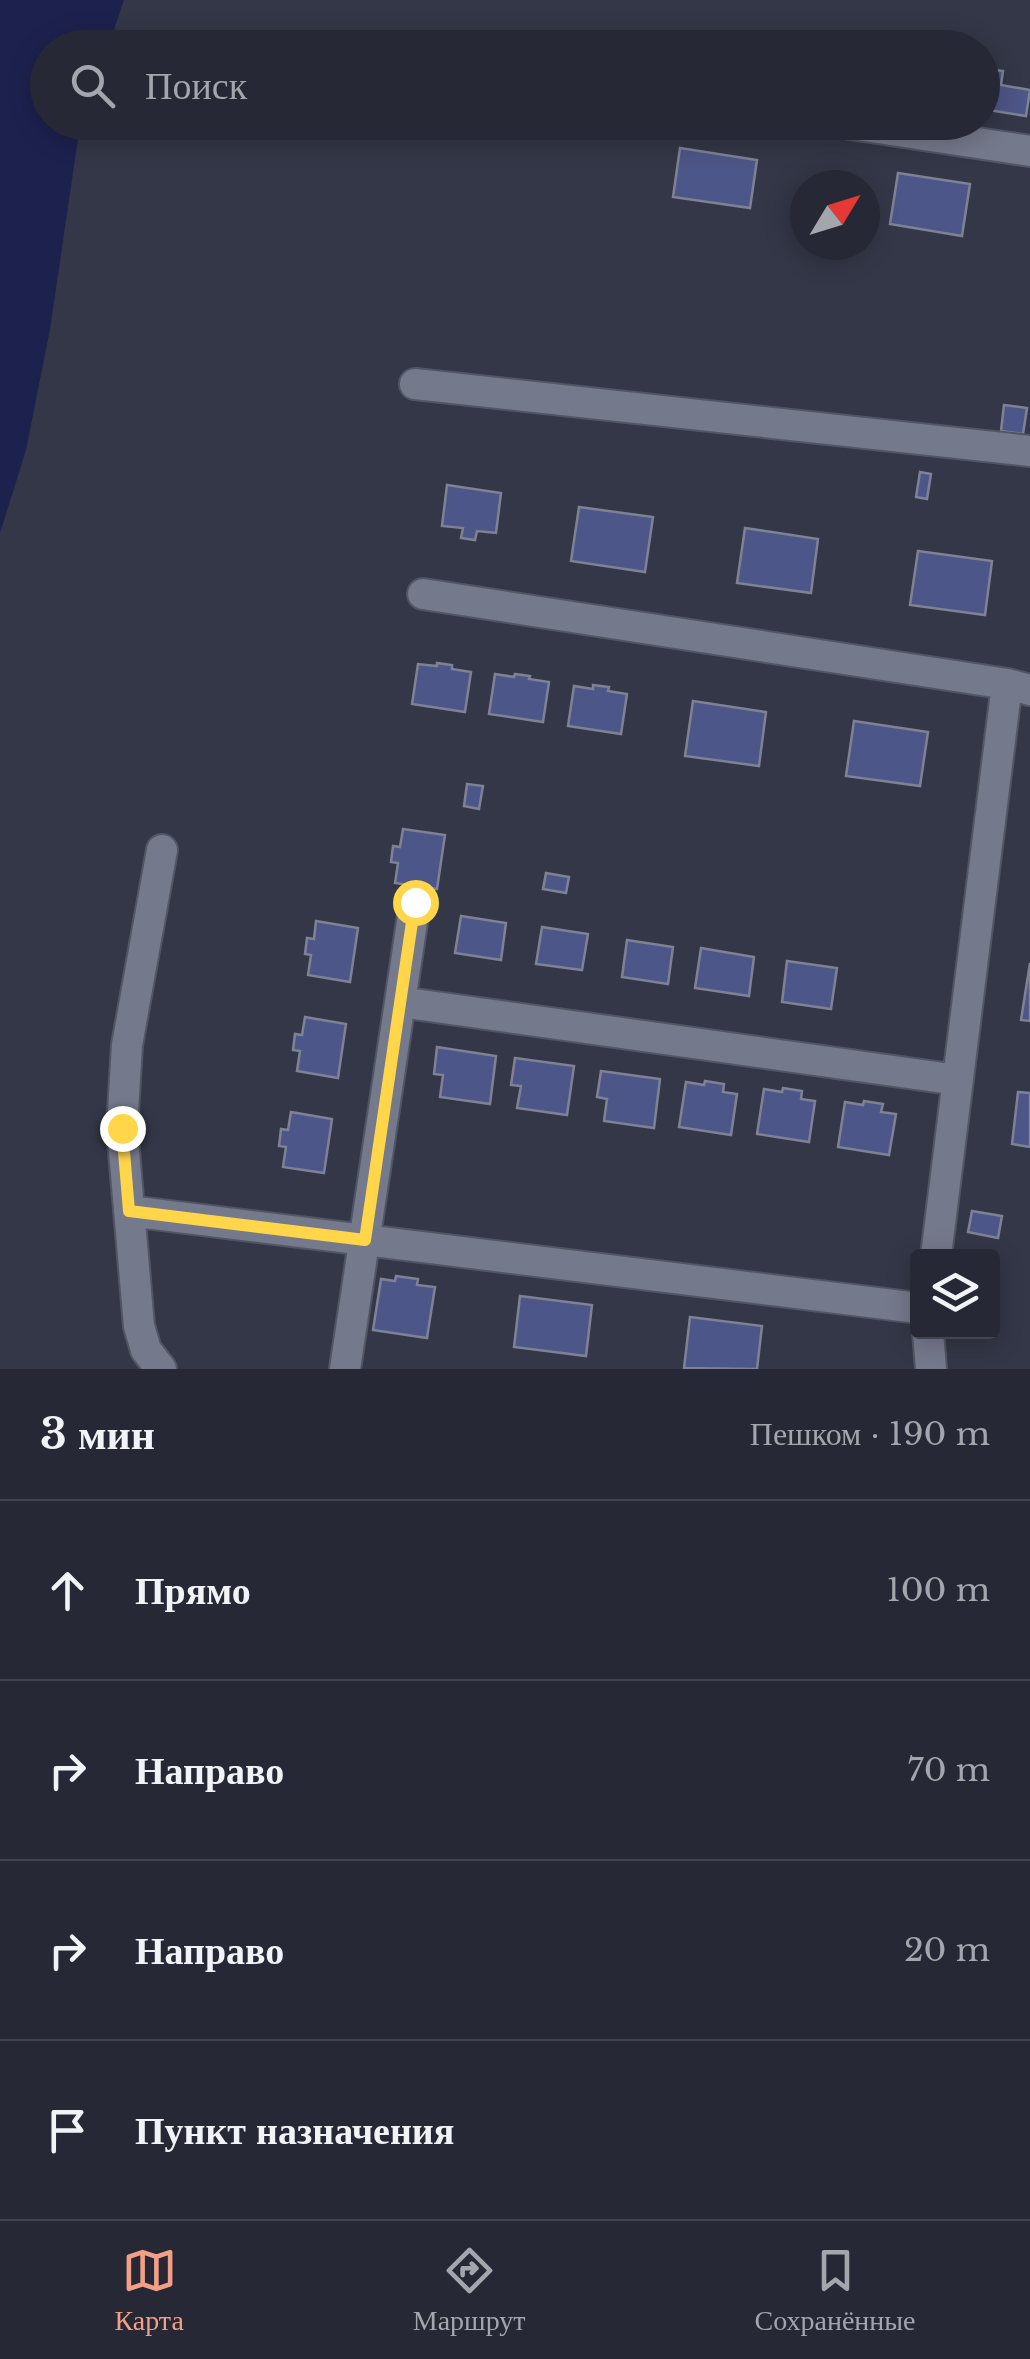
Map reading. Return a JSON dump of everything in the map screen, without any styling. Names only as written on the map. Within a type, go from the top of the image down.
[{"type":"street","points":[[957,140],[1030,151]]},
{"type":"street","points":[[415,384],[1030,451]]},
{"type":"street","points":[[422,594],[1018,687],[958,1080],[937,1249]]},
{"type":"street","points":[[161,1369],[146,1350],[139,1326],[122,1128],[127,1045],[162,850]]},
{"type":"street","points":[[345,1369],[415,902]]},
{"type":"street","points":[[400,1002],[958,1080]]},
{"type":"street","points":[[129,1211],[910,1307]]},
{"type":"street","points":[[929,1339],[931,1369]]},
{"type":"shaded area","points":[[0,0],[124,0],[114,30],[30,30],[30,140],[78,140],[50,329],[26,450],[0,533]]},
{"type":"building","points":[[1000,71],[1001,85],[1030,90],[1026,116],[1000,112]]},
{"type":"building","points":[[680,148],[757,160],[750,208],[673,197]]},
{"type":"building","points":[[898,173],[970,184],[962,236],[890,224]]},
{"type":"building","points":[[1004,405],[1027,408],[1023,434],[1001,431]]},
{"type":"building","points":[[920,472],[931,474],[927,499],[916,497]]},
{"type":"building","points":[[447,485],[501,493],[496,533],[477,531],[475,540],[461,538],[463,528],[442,526]]},
{"type":"building","points":[[579,507],[653,517],[645,572],[571,561]]},
{"type":"building","points":[[745,528],[818,539],[811,593],[737,583]]},
{"type":"building","points":[[918,551],[992,561],[985,615],[910,605]]},
{"type":"building","points":[[437,663],[471,672],[465,712],[412,704],[418,664]]},
{"type":"building","points":[[495,674],[530,676],[529,679],[549,682],[543,722],[489,714]]},
{"type":"building","points":[[593,685],[627,694],[621,734],[568,726],[574,686],[593,689]]},
{"type":"building","points":[[693,701],[766,712],[759,766],[685,756]]},
{"type":"building","points":[[854,721],[928,732],[920,786],[846,776]]},
{"type":"building","points":[[467,784],[483,786],[479,809],[464,806]]},
{"type":"building","points":[[403,829],[445,835],[437,889],[395,883],[398,863],[391,862],[393,846],[400,847]]},
{"type":"building","points":[[546,873],[569,877],[566,893],[543,889]]},
{"type":"building","points":[[461,916],[506,923],[501,960],[455,953]]},
{"type":"building","points":[[316,921],[358,928],[350,982],[308,975],[311,955],[305,954],[307,938],[314,939]]},
{"type":"building","points":[[542,927],[588,934],[582,970],[536,964]]},
{"type":"building","points":[[627,940],[673,947],[668,984],[622,977]]},
{"type":"building","points":[[701,948],[754,957],[749,996],[695,988]]},
{"type":"building","points":[[787,961],[837,968],[831,1009],[782,1002]]},
{"type":"building","points":[[1030,963],[1030,1021],[1021,1020]]},
{"type":"building","points":[[305,1017],[346,1024],[338,1078],[297,1071],[300,1051],[293,1050],[295,1034],[302,1035]]},
{"type":"building","points":[[437,1047],[496,1056],[490,1104],[440,1097],[443,1075],[434,1074]]},
{"type":"building","points":[[515,1058],[574,1066],[567,1115],[517,1108],[521,1086],[511,1085]]},
{"type":"building","points":[[601,1071],[660,1079],[654,1128],[604,1121],[607,1099],[597,1097]]},
{"type":"building","points":[[705,1081],[724,1084],[723,1092],[737,1094],[731,1135],[679,1127],[686,1082],[704,1085]]},
{"type":"building","points":[[783,1088],[802,1091],[801,1099],[815,1101],[809,1142],[757,1134],[764,1089],[782,1092]]},
{"type":"building","points":[[1018,1092],[1030,1093],[1030,1147],[1012,1144]]},
{"type":"building","points":[[864,1101],[883,1104],[881,1112],[896,1114],[889,1155],[838,1147],[845,1102],[863,1105]]},
{"type":"building","points":[[291,1112],[332,1119],[324,1173],[283,1167],[286,1147],[279,1146],[281,1129],[288,1130]]},
{"type":"building","points":[[972,1211],[1002,1216],[998,1238],[968,1232]]},
{"type":"building","points":[[396,1276],[418,1279],[417,1285],[435,1287],[427,1338],[373,1330],[381,1279],[395,1281]]},
{"type":"building","points":[[520,1296],[592,1305],[586,1356],[514,1347]]},
{"type":"building","points":[[690,1317],[762,1326],[757,1369],[684,1368]]},
{"type":"route","points":[[122,1128],[129,1211],[365,1240],[415,902]]}]
